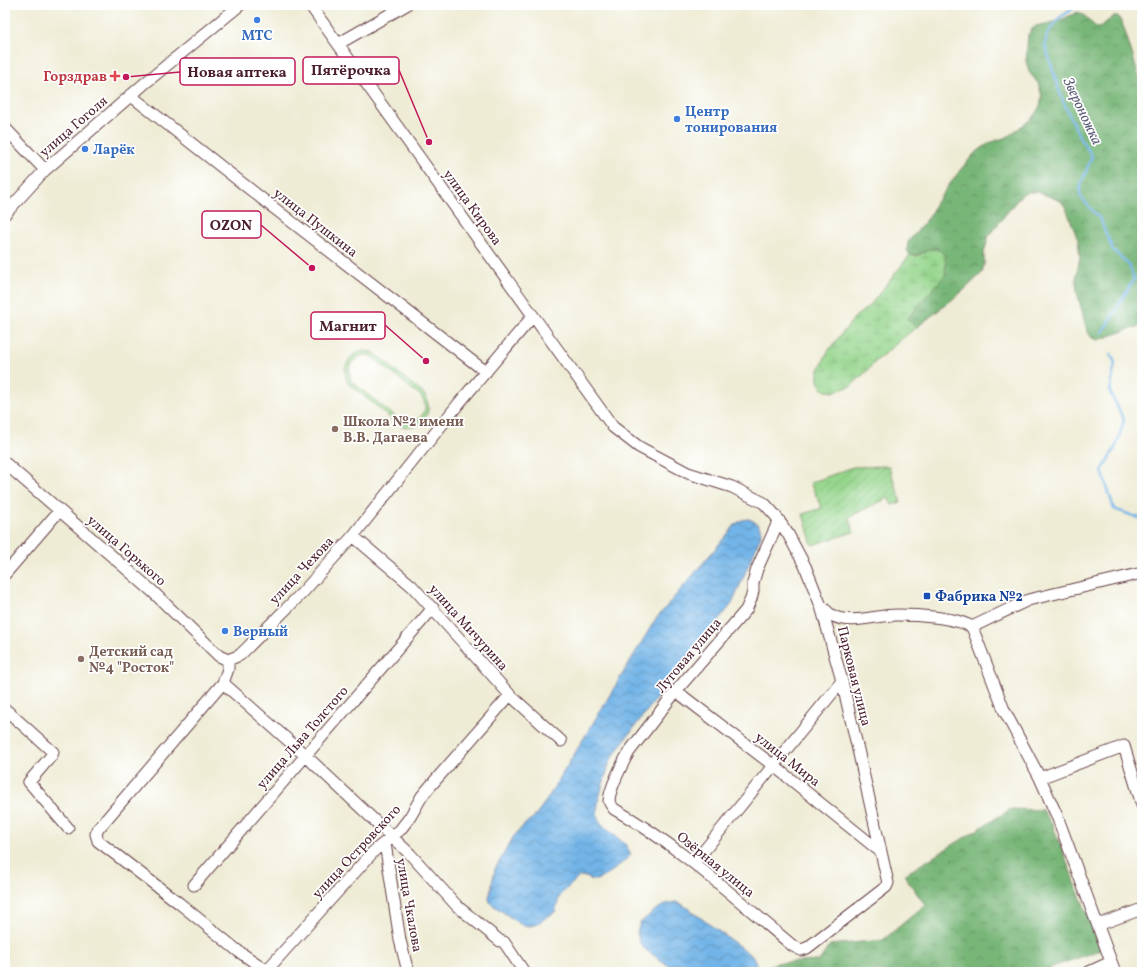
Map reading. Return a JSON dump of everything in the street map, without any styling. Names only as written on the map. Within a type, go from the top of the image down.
[{"type":"street","name":"улица Гоголя","points":[[5,214],[44,170],[130,95],[240,5]]},
{"type":"street","name":"улица Кирова","points":[[310,5],[613,427],[639,447],[688,473],[732,487],[752,496]]},
{"type":"street","points":[[338,44],[406,5]]},
{"type":"street","name":"улица Пушкина","points":[[130,95],[486,372]]},
{"type":"street","points":[[5,128],[44,170]]},
{"type":"street","name":"улица Чехова","points":[[228,660],[240,655],[303,592],[353,536],[460,402],[533,316]]},
{"type":"street","name":"улица Горького","points":[[5,463],[152,591],[219,656],[228,660]]},
{"type":"street","name":"Парковая улица","points":[[752,496],[764,503],[779,520],[788,534],[805,566],[821,606],[860,754],[888,883],[886,887],[807,948],[801,950]]},
{"type":"street","points":[[5,574],[59,511]]},
{"type":"street","name":"Луговая улица","points":[[610,804],[610,794],[624,760],[676,691],[746,610],[752,599],[754,591],[753,583],[757,569],[779,520]]},
{"type":"street","name":"улица Мичурина","points":[[353,536],[412,586],[510,695],[561,741]]},
{"type":"street","points":[[972,626],[1028,600],[1142,573]]},
{"type":"street","points":[[821,606],[832,616],[850,620],[896,615],[936,618],[966,623],[972,626],[1004,710],[1040,778],[1057,816],[1113,967],[1089,972]]},
{"type":"street","name":"улица Льва Толстого","points":[[194,885],[433,608]]},
{"type":"street","points":[[228,660],[228,669],[223,683],[98,829],[96,834],[98,841],[179,903],[238,951],[268,971]]},
{"type":"street","points":[[694,863],[842,681]]},
{"type":"street","points":[[223,683],[306,756],[388,840],[410,854],[457,906],[507,946],[524,972]]},
{"type":"street","name":"улица Мира","points":[[676,691],[774,766],[881,852]]},
{"type":"street","name":"улица Островского","points":[[268,971],[374,851],[400,830],[433,782],[510,695]]},
{"type":"street","points":[[5,709],[52,752],[52,755],[29,782],[68,828]]},
{"type":"street","points":[[1040,778],[1124,746],[1142,805]]},
{"type":"street","name":"Озёрная улица","points":[[610,804],[614,809],[650,830],[694,863],[793,946],[801,950]]},
{"type":"street","name":"улица Чкалова","points":[[388,840],[400,940],[408,972]]},
{"type":"street","points":[[1098,925],[1142,909]]},
{"type":"green space","points":[[1078,12],[1084,15],[1093,25],[1099,28],[1114,16],[1118,16],[1124,28],[1142,86],[1142,325],[1098,340],[1092,338],[1087,331],[1077,292],[1076,279],[1080,257],[1078,240],[1066,208],[1061,201],[1038,192],[1029,192],[1022,194],[989,235],[984,253],[982,273],[963,291],[916,328],[907,319],[911,315],[937,249],[910,255],[907,250],[908,242],[930,216],[935,204],[974,154],[989,143],[1007,137],[1030,120],[1036,113],[1040,106],[1042,97],[1038,83],[1029,72],[1026,61],[1028,35],[1032,29],[1036,26],[1058,21]]},
{"type":"green space","points":[[930,249],[937,249],[943,253],[946,263],[945,275],[907,319],[916,328],[876,361],[851,386],[834,392],[826,391],[822,388],[818,381],[818,372],[828,351],[855,317],[870,305],[910,255],[917,256]]},
{"type":"green space","points":[[363,351],[373,352],[425,395],[428,402],[428,409],[424,420],[414,426],[400,426],[348,383],[345,368],[349,359],[357,353]],"holes":[[[360,356],[371,356],[422,398],[425,403],[425,408],[421,417],[412,422],[402,422],[351,381],[349,370],[351,363]]]},
{"type":"green space","points":[[889,466],[901,502],[892,505],[888,498],[849,517],[854,532],[812,545],[803,514],[822,508],[810,483],[853,467]]},
{"type":"green space","points":[[1011,809],[1043,810],[1053,826],[1101,950],[1049,968],[1052,972],[763,972],[775,963],[819,961],[830,945],[883,940],[925,905],[904,875]]},
{"type":"water","points":[[749,519],[758,525],[761,536],[732,604],[685,661],[610,761],[599,798],[597,810],[598,819],[602,825],[625,844],[631,854],[625,861],[603,877],[594,880],[579,877],[560,895],[555,912],[535,925],[529,926],[520,924],[490,903],[489,898],[495,869],[514,836],[534,817],[546,801],[655,620],[736,524],[742,520]]},
{"type":"water","points":[[675,902],[682,904],[752,956],[758,967],[756,972],[678,972],[646,950],[640,943],[637,933],[640,923],[654,911],[666,904]]},
{"type":"waterway","name":"Звероножка","points":[[1079,5],[1059,18],[1047,34],[1045,45],[1062,99],[1080,138],[1092,156],[1080,187],[1080,196],[1100,219],[1113,250],[1129,265],[1134,279],[1102,333]]},
{"type":"waterway","name":"Звероножка","points":[[1111,354],[1115,363],[1110,392],[1124,420],[1117,444],[1102,471],[1114,509],[1142,519]]},
{"type":"place","name":"МТС","points":[[257,20]]},
{"type":"place","name":"Горздрав","points":[[115,76]]},
{"type":"place","name":"Новая аптека","points":[[126,77]]},
{"type":"place","name":"Центр тонирования","points":[[677,119]]},
{"type":"place","name":"Пятёрочка","points":[[429,142]]},
{"type":"place","name":"Ларёк","points":[[85,149]]},
{"type":"place","name":"OZON","points":[[312,268]]},
{"type":"place","name":"Магнит","points":[[426,361]]},
{"type":"place","name":"Школа №2 имени В.В. Дагаева","points":[[335,429]]},
{"type":"place","name":"Фабрика №2","points":[[927,596]]},
{"type":"place","name":"Верный","points":[[225,631]]},
{"type":"place","name":"Детский сад №4 \"Росток\"","points":[[81,659]]}]
